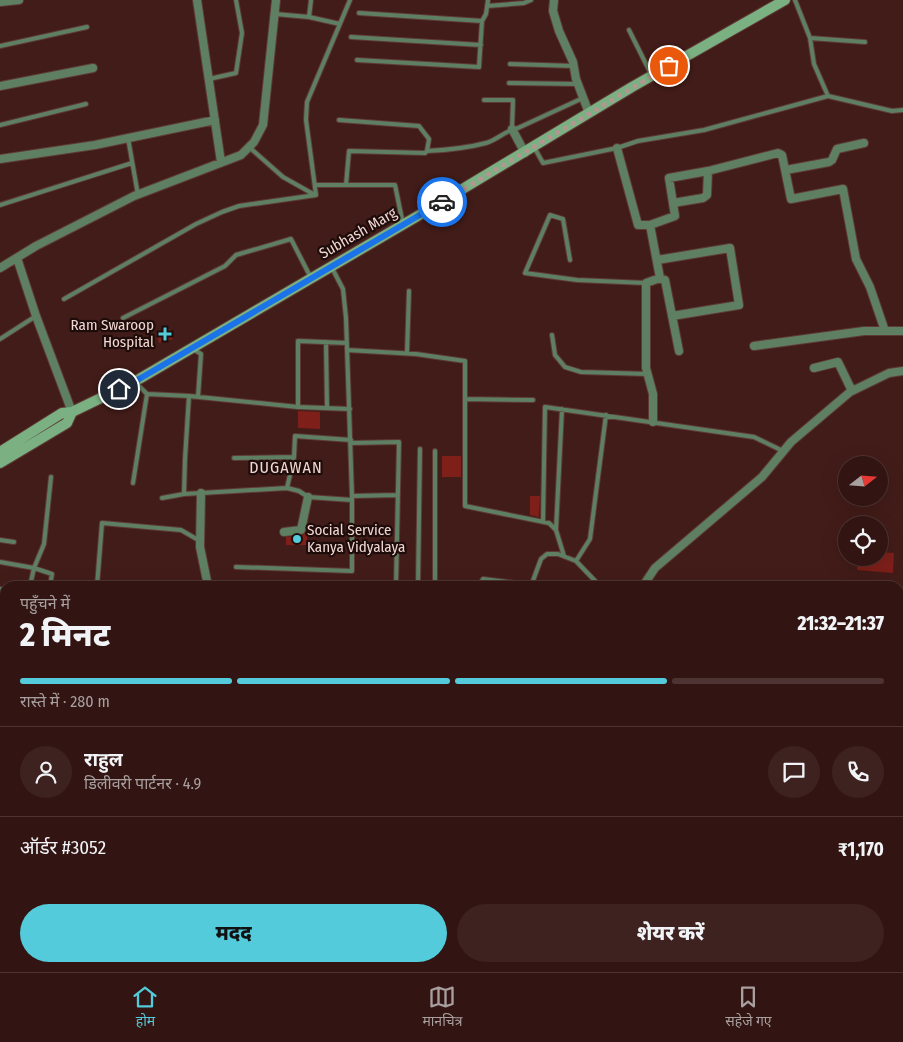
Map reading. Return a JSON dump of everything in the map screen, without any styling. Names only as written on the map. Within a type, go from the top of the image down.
[{"type":"main road","name":"Subhash Marg","points":[[0,463],[67,423],[72,412],[134,382],[525,153],[652,76],[785,0]]},
{"type":"main road","points":[[0,452],[62,413],[72,412]]},
{"type":"street","points":[[0,2],[19,0]]},
{"type":"street","points":[[197,0],[222,162]]},
{"type":"street","points":[[0,268],[138,195],[241,155],[254,142],[263,125],[276,0]]},
{"type":"street","points":[[554,0],[553,10],[557,24],[574,66],[578,84],[589,113]]},
{"type":"street","points":[[0,86],[93,68]]},
{"type":"street","points":[[0,159],[95,145],[215,120]]},
{"type":"street","points":[[512,129],[525,153]]},
{"type":"street","points":[[786,170],[828,162],[832,160],[837,148],[864,143]]},
{"type":"street","points":[[617,148],[638,225],[650,225],[675,216],[669,178],[708,171],[778,153],[782,155],[786,170],[790,199],[843,189],[856,260],[870,287],[886,331]]},
{"type":"street","points":[[673,203],[703,198],[707,195],[708,171]]},
{"type":"street","points":[[650,225],[660,278]]},
{"type":"street","points":[[657,260],[730,248],[739,305],[672,316]]},
{"type":"street","points":[[17,258],[36,316],[72,412]]},
{"type":"street","points":[[653,422],[653,394],[646,368],[646,283],[660,278],[665,280],[679,351]]},
{"type":"street","points":[[754,346],[864,331],[903,331]]},
{"type":"street","points":[[814,368],[838,362],[852,391]]},
{"type":"street","points":[[646,581],[655,568],[762,477],[791,442],[852,391],[889,373],[903,371]]},
{"type":"street","points":[[201,493],[200,548],[207,581]]},
{"type":"street","points":[[284,532],[301,530],[308,497]]},
{"type":"lane","points":[[209,79],[236,73],[242,33],[236,0]]},
{"type":"lane","points":[[309,17],[312,0]]},
{"type":"lane","points":[[316,195],[306,120],[307,102],[350,0]]},
{"type":"lane","points":[[357,60],[479,67],[482,21],[486,14],[488,0]]},
{"type":"lane","points":[[487,6],[524,3],[532,0]]},
{"type":"lane","points":[[795,0],[810,38],[814,64],[828,96]]},
{"type":"lane","points":[[359,13],[482,21]]},
{"type":"lane","points":[[274,14],[309,17],[340,24]]},
{"type":"lane","points":[[0,46],[87,27]]},
{"type":"lane","points":[[629,30],[652,76]]},
{"type":"lane","points":[[351,37],[481,45]]},
{"type":"lane","points":[[810,38],[865,42]]},
{"type":"lane","points":[[510,64],[574,66]]},
{"type":"lane","points":[[509,83],[578,84]]},
{"type":"lane","points":[[534,147],[543,163],[617,148],[638,141],[704,130],[828,96],[892,110],[903,110]]},
{"type":"lane","points":[[346,185],[348,151],[425,152],[488,143],[512,129],[584,98]]},
{"type":"lane","points":[[484,100],[513,100],[512,129]]},
{"type":"lane","points":[[0,125],[86,104]]},
{"type":"lane","points":[[340,120],[419,126],[429,139],[427,151]]},
{"type":"lane","points":[[128,138],[138,195]]},
{"type":"lane","points":[[249,147],[282,177],[316,195]]},
{"type":"lane","points":[[0,205],[132,163]]},
{"type":"lane","points":[[315,185],[395,185],[403,225]]},
{"type":"lane","points":[[64,299],[196,224],[222,212],[239,206],[316,195]]},
{"type":"lane","points":[[570,260],[563,220],[550,215],[525,274],[577,280],[646,283]]},
{"type":"lane","points":[[123,318],[224,266],[236,255],[291,240],[311,278]]},
{"type":"lane","points":[[236,567],[352,571],[351,441],[347,343],[343,290],[331,266]]},
{"type":"lane","points":[[407,353],[409,291]]},
{"type":"lane","points":[[0,339],[36,316]]},
{"type":"lane","points":[[552,335],[555,356],[565,367],[581,372],[648,374]]},
{"type":"lane","points":[[298,407],[298,340],[347,343]]},
{"type":"lane","points":[[326,342],[327,408]]},
{"type":"lane","points":[[191,348],[201,354],[198,397]]},
{"type":"lane","points":[[347,350],[407,353],[464,361],[465,506],[549,523],[556,530]]},
{"type":"lane","points":[[134,382],[147,394],[190,396],[298,407],[350,409]]},
{"type":"lane","points":[[133,483],[147,394]]},
{"type":"lane","points":[[184,494],[184,458],[190,396]]},
{"type":"lane","points":[[465,399],[533,400]]},
{"type":"lane","points":[[543,522],[545,407],[754,437],[783,451]]},
{"type":"lane","points":[[562,409],[556,530],[564,556]]},
{"type":"lane","points":[[576,560],[590,539],[606,416]]},
{"type":"lane","points":[[287,488],[294,457],[295,436],[351,441],[398,442],[396,581]]},
{"type":"lane","points":[[418,581],[420,449]]},
{"type":"lane","points":[[435,451],[435,581]]},
{"type":"lane","points":[[234,458],[294,457]]},
{"type":"lane","points":[[31,581],[34,568],[44,544],[51,477]]},
{"type":"lane","points":[[162,498],[184,494],[287,488],[299,491],[308,497],[352,498],[398,495]]},
{"type":"lane","points":[[97,581],[102,523],[181,530],[200,541]]},
{"type":"lane","points":[[0,540],[14,542]]},
{"type":"lane","points":[[532,581],[540,559],[547,554],[558,554],[576,560],[595,581]]},
{"type":"lane","points":[[0,562],[34,568],[52,574],[51,581]]},
{"type":"lane","points":[[482,581],[483,579],[499,581]]},
{"type":"building","points":[[170,329],[173,339],[159,343],[156,333]]},
{"type":"building","points":[[298,411],[320,412],[320,429],[298,428]]},
{"type":"building","points":[[442,456],[461,456],[461,477],[442,477]]},
{"type":"building","points":[[530,496],[540,496],[539,517],[530,515]]},
{"type":"building","name":"Social Service Kanya Vidyalaya","points":[[305,533],[307,534],[307,545],[286,545],[286,537],[302,536]]},
{"type":"building","points":[[888,553],[894,553],[893,573],[857,570],[858,566],[888,566]]},
{"type":"way so far","points":[[442,202],[669,66]]},
{"type":"place","name":"Ram Swaroop Hospital","points":[[165,334]]},
{"type":"place","name":"Social Service Kanya Vidyalaya","points":[[297,539]]},
{"type":"district","name":"DUGAWAN","points":[[286,467]]},
{"type":"route","points":[[119,389],[442,202]]}]
